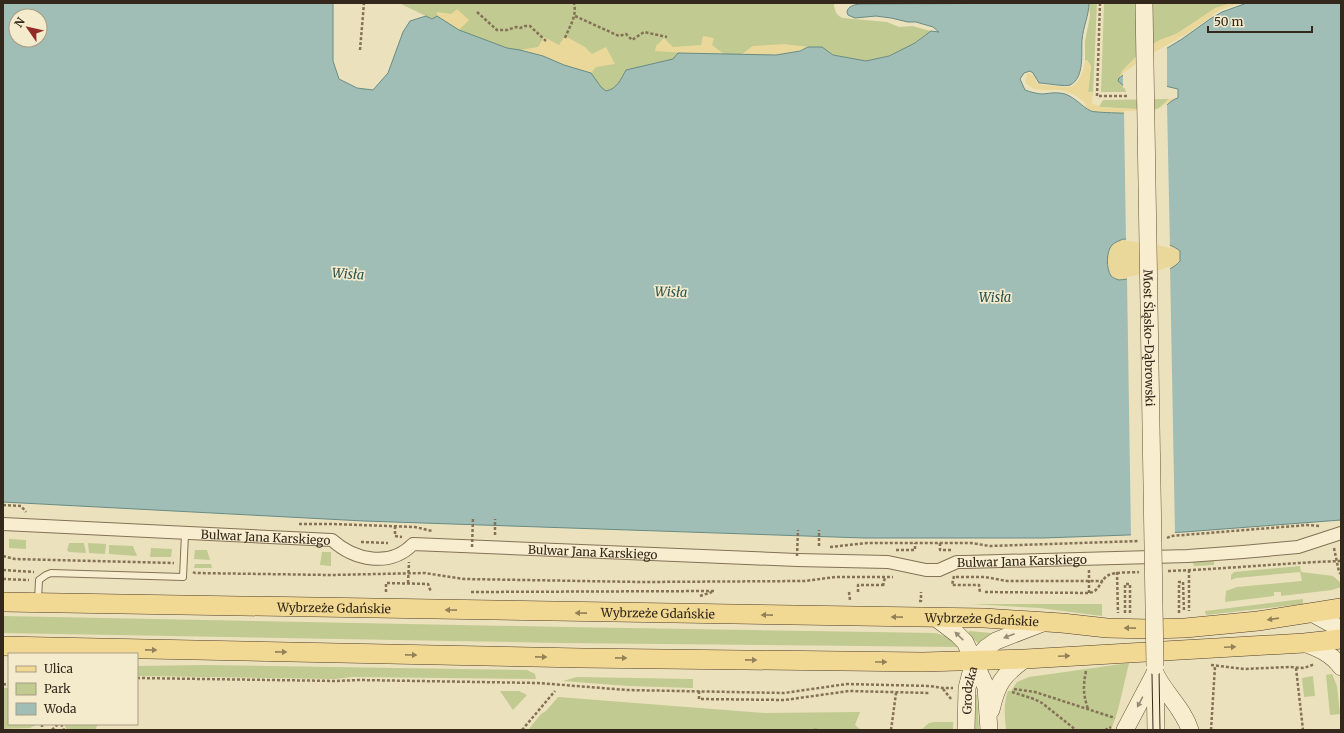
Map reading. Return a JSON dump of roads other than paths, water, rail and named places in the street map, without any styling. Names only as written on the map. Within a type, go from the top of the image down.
[{"type":"main road","name":"Most Śląsko-Dąbrowski","points":[[1144,3],[1156,730]]},
{"type":"main road","name":"Wybrzeże Gdańskie","points":[[3,602],[38,604],[984,618],[1045,621],[1107,628],[1156,629],[1185,628],[1258,621],[1341,608]]},
{"type":"main road","points":[[1312,613],[1341,628]]},
{"type":"main road","points":[[936,618],[965,642],[986,687],[989,725]]},
{"type":"main road","name":"Grodzka","points":[[966,730],[967,688],[974,661],[986,648],[996,641],[1045,621]]},
{"type":"main road","points":[[3,646],[124,650],[908,662],[974,661],[1304,643],[1341,639]]},
{"type":"main road","points":[[1304,643],[1319,649],[1336,661],[1341,667]]},
{"type":"main road","points":[[989,725],[993,701],[1000,681],[1010,670],[1025,658]]},
{"type":"main road","points":[[1155,670],[1159,682],[1183,713],[1190,730]]},
{"type":"main road","points":[[1120,724],[1155,670]]},
{"type":"street","name":"Bulwar Jana Karskiego","points":[[3,524],[332,540],[347,552],[357,556],[377,559],[395,556],[413,544],[797,560],[888,562],[926,570],[939,570],[958,562],[1188,556],[1298,546],[1341,533]]},
{"type":"lane","points":[[38,604],[40,578],[51,573],[183,577],[184,534]]},
{"type":"water","name":"Wisła","points":[[3,3],[333,3],[333,61],[339,79],[357,88],[373,90],[388,73],[403,32],[410,21],[426,16],[432,19],[437,16],[459,30],[507,48],[543,56],[564,65],[591,73],[601,87],[606,91],[616,86],[626,70],[673,59],[678,53],[776,55],[800,51],[808,47],[822,47],[833,55],[866,61],[889,56],[915,43],[931,31],[939,32],[933,27],[916,22],[876,16],[855,18],[848,15],[847,12],[849,8],[859,4],[1089,3],[1082,40],[1080,71],[1075,82],[1070,85],[1039,83],[1030,71],[1024,73],[1020,79],[1025,90],[1041,94],[1065,94],[1091,111],[1095,112],[1155,113],[1162,110],[1178,98],[1178,89],[1165,86],[1124,86],[1118,81],[1119,78],[1182,39],[1210,19],[1222,12],[1247,3],[1341,3],[1341,520],[1184,532],[1043,538],[864,538],[364,521],[3,502]],"holes":[[[1123,239],[1153,241],[1168,244],[1180,251],[1180,261],[1168,270],[1152,275],[1119,280],[1111,276],[1109,273],[1108,256],[1112,245]]]},
{"type":"tram line","points":[[1140,3],[1153,730]]},
{"type":"tram line","points":[[1148,3],[1160,730]]}]
